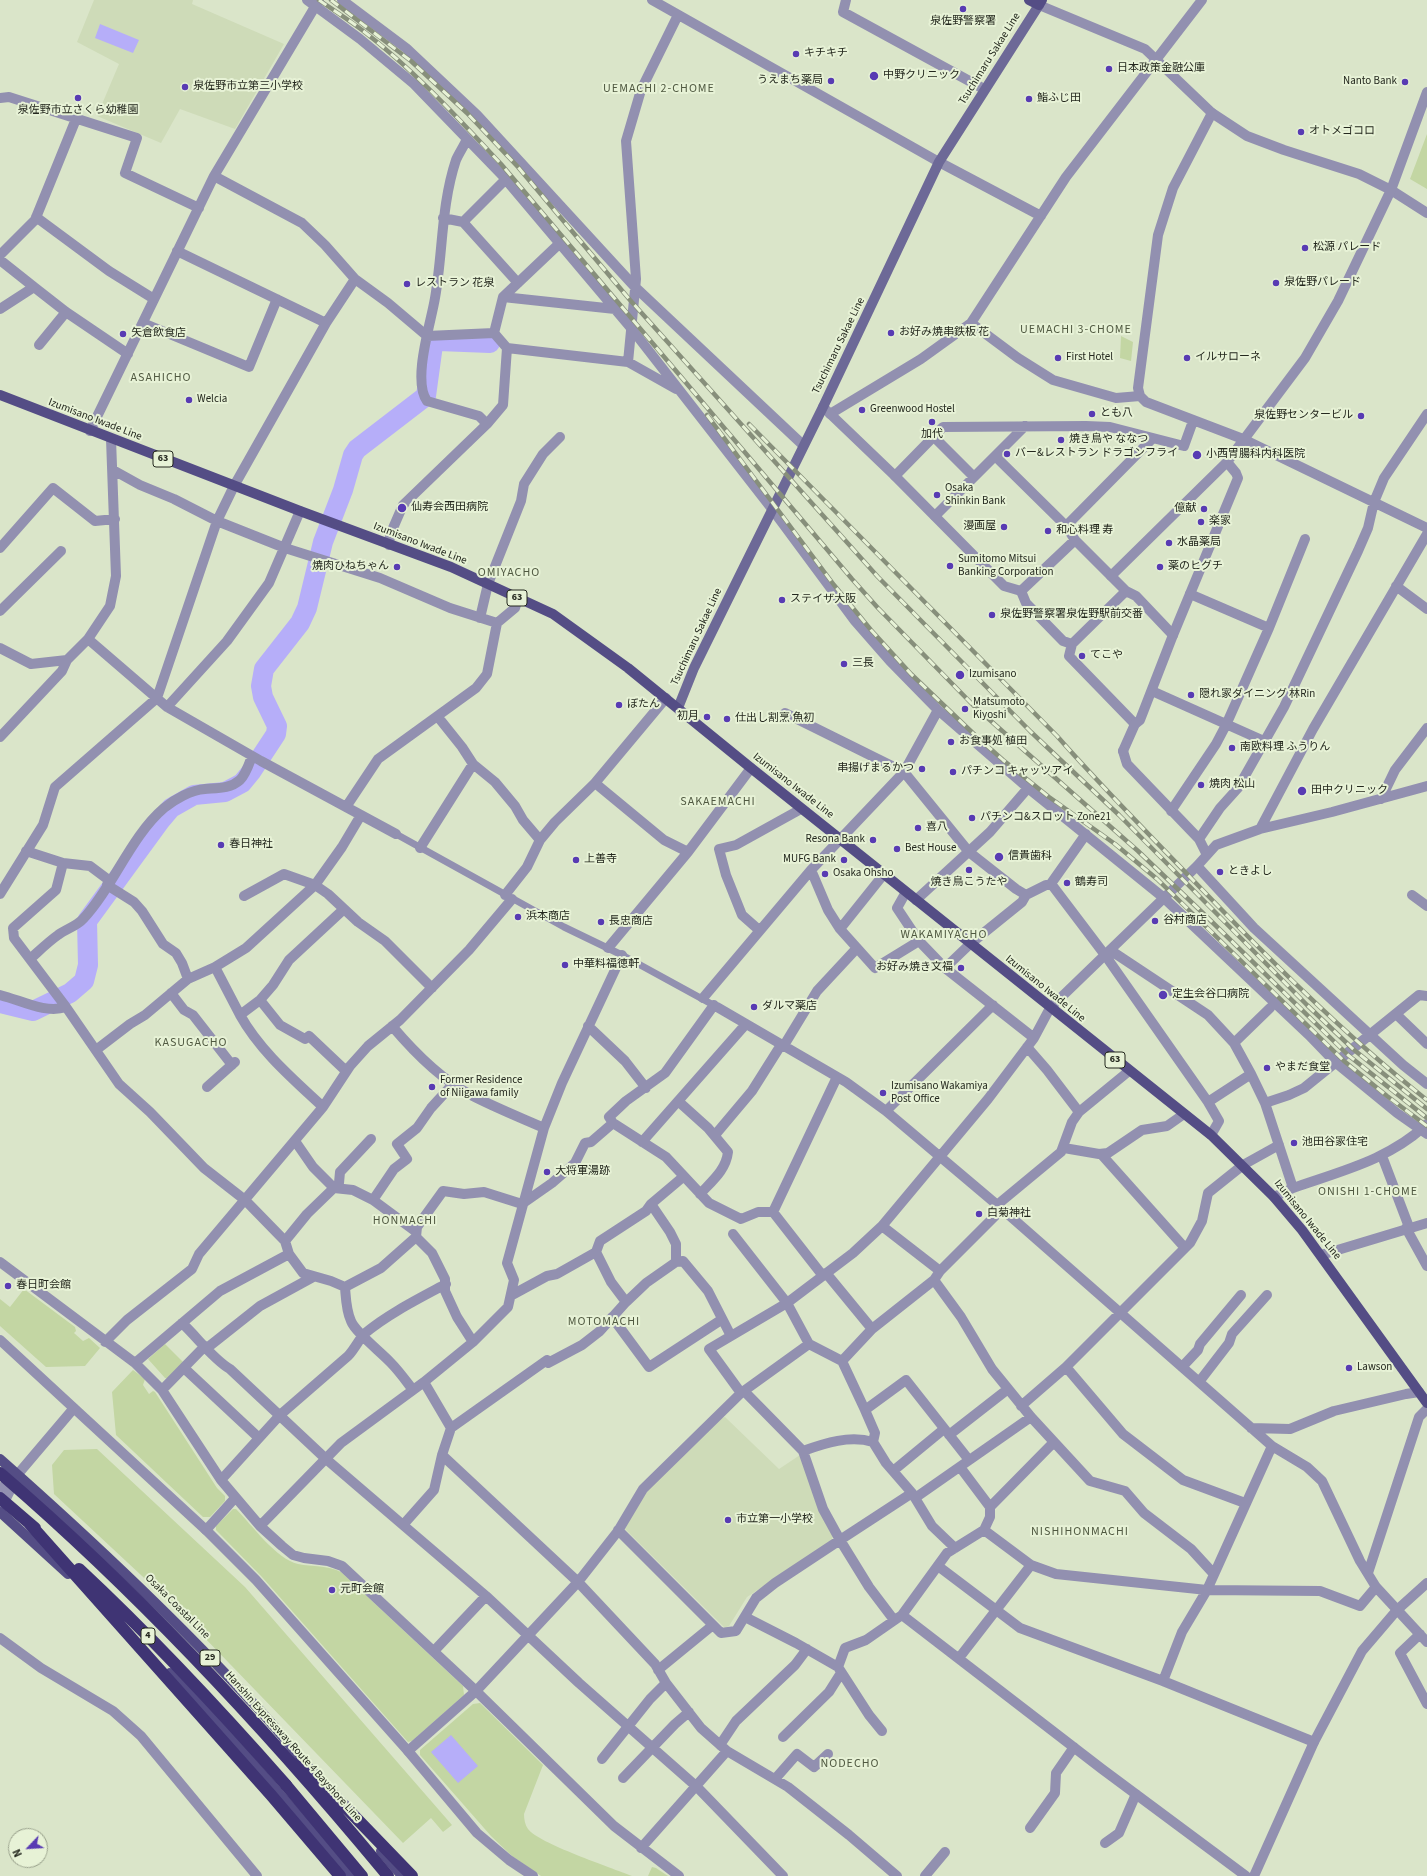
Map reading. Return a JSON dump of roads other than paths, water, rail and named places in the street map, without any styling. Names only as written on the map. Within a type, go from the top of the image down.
[{"type":"highway","name":"Hanshin Expressway Route 4 Bayshore Line","points":[[0,1473],[110,1573],[244,1709],[388,1876]]},
{"type":"highway","name":"4","points":[[0,1498],[104,1592],[220,1711],[362,1876]]},
{"type":"highway","points":[[29,1523],[266,1790],[340,1876]]},
{"type":"highway","points":[[244,1709],[298,1758],[412,1876]]},
{"type":"main road","points":[[1029,0],[1040,2]]},
{"type":"main road","name":"Tsuchimaru Sakae Line","points":[[678,708],[694,668],[803,445],[826,410],[939,162],[1040,2]]},
{"type":"main road","name":"Izumisano Iwade Line","points":[[0,395],[90,431],[451,568],[563,620],[666,698],[970,944],[1211,1135],[1274,1197],[1321,1255],[1424,1397]]},
{"type":"main road","name":"Osaka Coastal Line","points":[[0,1459],[117,1565],[252,1702],[402,1876]]},
{"type":"main road","points":[[0,1511],[139,1643],[205,1710],[279,1791],[351,1876]]},
{"type":"street","points":[[307,0],[318,3],[414,84],[506,179],[631,328],[772,509],[855,621],[890,661],[938,710],[1028,788],[1164,898],[1310,1035],[1336,1063],[1397,1113],[1425,1129],[1392,1152],[1366,1163],[1293,1188],[1274,1197]]},
{"type":"street","points":[[342,0],[406,48],[477,115],[635,287],[803,445]]},
{"type":"street","points":[[652,0],[939,162],[1041,216]]},
{"type":"street","points":[[846,0],[843,12],[984,89]]},
{"type":"street","points":[[1021,591],[1005,587],[895,476],[826,410],[921,359],[971,323],[1066,177],[1202,0]]},
{"type":"street","points":[[1040,2],[1145,49],[1212,113],[1248,136],[1284,150],[1359,174],[1391,190],[1427,213]]},
{"type":"street","points":[[90,431],[214,176],[318,3]]},
{"type":"street","points":[[628,362],[636,279],[626,141],[641,90],[678,16]]},
{"type":"street","points":[[1111,576],[1227,462],[1305,358],[1338,301],[1391,190],[1427,92]]},
{"type":"street","points":[[0,98],[10,97],[137,138],[125,173],[199,208]]},
{"type":"street","points":[[1212,113],[1173,188],[1158,235],[1138,388],[1140,396],[1146,402],[1244,439],[1427,528]]},
{"type":"street","points":[[0,255],[36,217],[76,119]]},
{"type":"street","points":[[467,139],[456,160],[443,218],[435,298],[427,336],[420,384],[425,398],[478,416],[487,424]]},
{"type":"street","points":[[214,176],[302,223],[325,245],[355,279],[388,303],[427,336],[494,333]]},
{"type":"street","points":[[463,222],[506,179]]},
{"type":"street","points":[[36,217],[109,271],[154,299]]},
{"type":"street","points":[[443,218],[463,222],[518,283]]},
{"type":"street","points":[[494,333],[503,297],[560,243]]},
{"type":"street","points":[[178,251],[326,323]]},
{"type":"street","points":[[0,260],[66,312],[128,354]]},
{"type":"street","points":[[0,894],[43,825],[55,787],[157,698],[217,521],[234,486],[326,323],[355,279]]},
{"type":"street","points":[[0,309],[34,287]]},
{"type":"street","points":[[503,297],[615,309]]},
{"type":"street","points":[[143,323],[249,367],[277,299]]},
{"type":"street","points":[[39,345],[66,312]]},
{"type":"street","points":[[971,323],[1018,358],[1053,380],[1116,398],[1140,396]]},
{"type":"street","points":[[494,333],[507,348],[628,362],[680,391]]},
{"type":"street","points":[[389,545],[390,535],[403,505],[487,424],[503,405],[507,348]]},
{"type":"street","points":[[1199,839],[1220,808],[1238,788],[1284,707],[1358,551],[1368,528],[1374,502],[1384,478],[1427,414]]},
{"type":"street","points":[[895,476],[943,427],[1086,426],[1110,428],[1184,446],[1193,421]]},
{"type":"street","points":[[935,516],[1025,426]]},
{"type":"street","points":[[934,436],[974,477]]},
{"type":"street","points":[[480,618],[488,584],[521,501],[524,484],[543,454],[560,437]]},
{"type":"street","points":[[0,736],[62,671],[67,660],[88,639],[110,606],[116,576],[111,439]]},
{"type":"street","points":[[1066,526],[1152,439]]},
{"type":"street","points":[[995,456],[1066,526],[1075,540],[1126,591],[1136,596],[1173,635]]},
{"type":"street","points":[[1207,855],[1199,839],[1127,764],[1123,751],[1135,724],[1140,720],[1173,635],[1238,478],[1227,462]]},
{"type":"street","points":[[113,470],[140,485],[174,499],[217,521],[285,548],[380,578],[450,608],[497,623]]},
{"type":"street","points":[[1,545],[53,488],[95,521],[115,519]]},
{"type":"street","points":[[167,707],[227,641],[269,583],[300,511]]},
{"type":"street","points":[[1260,829],[1313,729],[1427,534]]},
{"type":"street","points":[[1171,811],[1216,744],[1226,725],[1269,628],[1305,539]]},
{"type":"street","points":[[1021,591],[1075,540]]},
{"type":"street","points":[[0,611],[61,552]]},
{"type":"street","points":[[1396,586],[1427,609]]},
{"type":"street","points":[[1021,591],[1026,603],[1063,641],[1072,644]]},
{"type":"street","points":[[1126,591],[1072,644],[1069,656],[1135,724]]},
{"type":"street","points":[[1190,594],[1269,628]]},
{"type":"street","points":[[346,808],[378,759],[476,688],[487,674],[497,623],[516,608],[518,598]]},
{"type":"street","points":[[88,639],[167,707],[346,808],[564,927],[622,955],[703,998],[782,1046],[837,1077],[886,1111],[1000,1207],[1118,1313],[1272,1446],[1307,1467],[1322,1481],[1360,1561],[1376,1587],[1423,1638],[1400,1653],[1427,1704]]},
{"type":"street","points":[[0,648],[31,664],[67,660]]},
{"type":"street","points":[[1152,691],[1264,742]]},
{"type":"street","points":[[105,1342],[127,1320],[192,1269],[199,1254],[295,1141],[322,1107],[346,1071],[368,1046],[392,1026],[432,988],[469,950],[509,897],[527,867],[540,840],[555,822],[595,783],[666,698]]},
{"type":"street","points":[[703,998],[810,870],[904,772],[938,710]]},
{"type":"street","points":[[785,713],[904,772],[969,852],[1026,896]]},
{"type":"street","points":[[438,717],[462,747],[473,764],[495,782],[540,840]]},
{"type":"street","points":[[1381,799],[1395,770],[1427,728]]},
{"type":"street","points":[[30,959],[59,934],[82,920],[104,892],[111,886],[147,827],[163,809],[190,793],[204,789],[218,789],[236,782],[246,772],[256,758]]},
{"type":"street","points":[[420,848],[473,764]]},
{"type":"street","points":[[608,948],[688,852],[751,768]]},
{"type":"street","points":[[595,783],[664,840],[688,852]]},
{"type":"street","points":[[1246,1876],[1074,1747],[960,1658],[898,1618],[869,1587],[840,1540],[823,1509],[803,1451],[743,1392],[709,1349],[787,1303],[853,1253],[882,1226],[988,1099],[1028,1047],[1050,1008],[1197,866],[1216,845],[1260,829],[1427,786]]},
{"type":"street","points":[[916,900],[990,832],[1028,788]]},
{"type":"street","points":[[759,930],[742,915],[726,875],[719,849],[736,845],[801,808]]},
{"type":"street","points":[[96,1050],[130,1024],[145,1015],[188,979],[215,967],[246,948],[315,885],[342,847],[361,815]]},
{"type":"street","points":[[1050,885],[1086,834]]},
{"type":"street","points":[[26,852],[63,863],[90,866],[111,886],[134,902],[142,911],[163,944],[176,953],[182,963],[188,979]]},
{"type":"street","points":[[63,863],[56,890],[13,928],[14,938],[65,1005],[119,1084],[150,1112],[204,1168],[245,1200],[285,1241],[290,1254],[304,1273],[331,1281],[345,1288]]},
{"type":"street","points":[[1197,866],[1254,928],[1402,1064],[1427,1084]]},
{"type":"street","points":[[810,870],[828,910],[840,929],[875,968],[919,940]]},
{"type":"street","points":[[244,896],[284,874],[315,885],[358,922],[384,941],[432,988]]},
{"type":"street","points":[[840,929],[884,874]]},
{"type":"street","points":[[945,968],[970,944],[1022,902],[1026,896],[1046,885],[1052,885],[1108,952],[1208,1102],[1219,1121],[1211,1135]]},
{"type":"street","points":[[906,892],[897,908],[919,940],[945,968],[1034,1038]]},
{"type":"street","points":[[1412,895],[1427,906]]},
{"type":"street","points":[[240,1015],[260,1000],[273,985],[289,960],[344,909]]},
{"type":"street","points":[[715,1135],[752,1091],[817,991],[856,948]]},
{"type":"street","points":[[1108,952],[1208,1015],[1234,1043],[1265,1103],[1293,1188]]},
{"type":"street","points":[[260,1526],[341,1444],[424,1382],[473,1342],[508,1307],[512,1295],[514,1280],[507,1263],[544,1128],[588,1026],[622,955]]},
{"type":"street","points":[[215,967],[248,1029],[259,1043],[322,1107]]},
{"type":"street","points":[[171,993],[184,1010],[193,1015],[233,1063],[207,1087]]},
{"type":"street","points":[[0,995],[48,1010],[58,1010],[65,1005]]},
{"type":"street","points":[[1265,1103],[1304,1088],[1419,995],[1427,996]]},
{"type":"street","points":[[260,1000],[280,1025],[305,1039],[309,1036],[346,1071]]},
{"type":"street","points":[[886,1111],[993,1005]]},
{"type":"street","points":[[716,1006],[665,1072],[646,1088],[626,1101],[609,1117],[613,1123],[666,1157],[683,1177],[709,1203],[741,1219],[758,1212],[773,1212]]},
{"type":"street","points":[[1234,1043],[1270,1008]]},
{"type":"street","points":[[1396,1014],[1427,1044]]},
{"type":"street","points":[[642,1142],[746,1024]]},
{"type":"street","points":[[392,1026],[412,1050],[453,1084],[471,1095],[544,1128]]},
{"type":"street","points":[[588,1026],[625,1061],[646,1088]]},
{"type":"street","points":[[1028,1047],[1079,1112]]},
{"type":"street","points":[[842,1361],[872,1329],[934,1280],[940,1271],[1000,1207],[1061,1152],[1064,1148],[1072,1122],[1079,1112],[1129,1071]]},
{"type":"street","points":[[1208,1102],[1251,1074]]},
{"type":"street","points":[[773,1212],[837,1077]]},
{"type":"street","points":[[373,1200],[394,1169],[407,1159],[397,1144],[416,1128],[431,1108],[453,1084]]},
{"type":"street","points":[[678,1101],[715,1135],[728,1152],[727,1159],[722,1169],[700,1194]]},
{"type":"street","points":[[1064,1148],[1077,1152],[1101,1154],[1116,1149],[1142,1130],[1167,1126],[1184,1114]]},
{"type":"street","points":[[522,1204],[552,1183],[575,1163],[585,1143],[591,1142],[613,1123]]},
{"type":"street","points":[[285,1241],[307,1214],[339,1183],[340,1172],[371,1139]]},
{"type":"street","points":[[295,1141],[313,1167],[334,1188],[353,1190],[373,1200],[416,1234],[432,1253],[446,1279],[445,1291],[457,1316],[473,1342]]},
{"type":"street","points":[[1021,1406],[1066,1367],[1118,1313],[1190,1244],[1202,1221],[1208,1193],[1243,1165],[1279,1145]]},
{"type":"street","points":[[1101,1154],[1185,1248]]},
{"type":"street","points":[[1382,1156],[1408,1228],[1427,1266]]},
{"type":"street","points":[[512,1295],[547,1276],[557,1274],[596,1252],[600,1241],[646,1211],[651,1204],[683,1177]]},
{"type":"street","points":[[345,1288],[381,1268],[416,1234],[444,1191],[464,1194],[484,1192],[522,1204]]},
{"type":"street","points":[[651,1204],[670,1232],[676,1244],[676,1262]]},
{"type":"street","points":[[773,1212],[872,1329]]},
{"type":"street","points":[[1321,1255],[1427,1223]]},
{"type":"street","points":[[882,1226],[940,1271]]},
{"type":"street","points":[[733,1234],[787,1303],[809,1344],[842,1361],[876,1433],[873,1442]]},
{"type":"street","points":[[596,1252],[611,1282],[626,1302]]},
{"type":"street","points":[[135,1363],[220,1291],[290,1254]]},
{"type":"street","points":[[403,1525],[434,1490],[442,1455],[451,1428],[547,1362],[582,1345],[600,1332],[626,1302],[646,1283],[676,1262],[683,1261],[708,1291],[721,1320],[731,1336]]},
{"type":"street","points":[[0,1262],[135,1363],[162,1390],[221,1480],[260,1526],[293,1555],[328,1561],[342,1566],[476,1692],[614,1826],[679,1876]]},
{"type":"street","points":[[162,1390],[206,1347],[260,1306],[313,1276]]},
{"type":"street","points":[[934,1280],[961,1317],[992,1369],[1021,1406],[1090,1481],[1126,1491],[1144,1513],[1191,1549],[1213,1573]]},
{"type":"street","points":[[221,1480],[280,1415],[356,1348],[363,1335],[415,1301],[446,1284]]},
{"type":"street","points":[[345,1288],[346,1305],[351,1322],[358,1332],[363,1335],[393,1365],[413,1390]]},
{"type":"street","points":[[1182,1367],[1198,1350],[1200,1344],[1241,1295]]},
{"type":"street","points":[[1199,1382],[1229,1343],[1232,1334],[1267,1295]]},
{"type":"street","points":[[612,1317],[649,1367],[721,1320]]},
{"type":"street","points":[[182,1323],[206,1347],[219,1363],[230,1369],[326,1459],[486,1596],[696,1787],[783,1876]]},
{"type":"street","points":[[0,1340],[206,1530],[256,1580],[408,1751],[477,1833],[509,1860],[533,1876]]},
{"type":"street","points":[[408,1751],[476,1692],[528,1634],[578,1582],[618,1530],[643,1490],[743,1392],[809,1344]]},
{"type":"street","points":[[1066,1367],[1123,1434],[1183,1480],[1245,1503]]},
{"type":"street","points":[[184,1368],[259,1438]]},
{"type":"street","points":[[864,1410],[906,1380],[969,1460]]},
{"type":"street","points":[[424,1382],[451,1428]]},
{"type":"street","points":[[893,1471],[1008,1389]]},
{"type":"street","points":[[1251,1428],[1290,1429],[1334,1411],[1406,1394],[1424,1397]]},
{"type":"street","points":[[0,1489],[18,1474],[74,1408]]},
{"type":"street","points":[[1368,1573],[1419,1417],[1427,1408]]},
{"type":"street","points":[[618,1530],[721,1633],[736,1631],[756,1598],[775,1583],[840,1540],[960,1467],[1031,1417]]},
{"type":"street","points":[[803,1451],[828,1442],[862,1439],[873,1442],[886,1463],[914,1495],[932,1526],[955,1548]]},
{"type":"street","points":[[990,1508],[1054,1442]]},
{"type":"street","points":[[1163,1681],[1182,1632],[1207,1590],[1213,1573],[1272,1446]]},
{"type":"street","points":[[442,1455],[578,1582],[658,1670],[666,1683],[701,1728],[724,1748],[775,1779],[819,1811],[897,1876]]},
{"type":"street","points":[[783,1737],[829,1692],[840,1670],[845,1648],[866,1640],[898,1618],[947,1553],[984,1530],[990,1517],[990,1508],[960,1467]]},
{"type":"street","points":[[0,1511],[18,1474]]},
{"type":"street","points":[[206,1530],[235,1498]]},
{"type":"street","points":[[984,1530],[1031,1565],[1056,1574],[1207,1590],[1320,1591],[1360,1606],[1376,1587]]},
{"type":"street","points":[[960,1658],[1031,1565]]},
{"type":"street","points":[[938,1566],[1020,1628],[1163,1681],[1314,1742]]},
{"type":"street","points":[[1254,1876],[1314,1742],[1362,1651],[1397,1610],[1427,1583]]},
{"type":"street","points":[[434,1652],[486,1596]]},
{"type":"street","points":[[745,1617],[807,1649],[840,1670],[869,1715],[882,1732]]},
{"type":"street","points":[[658,1670],[713,1625]]},
{"type":"street","points":[[0,1638],[41,1668],[113,1712],[141,1736],[257,1876]]},
{"type":"street","points":[[641,1848],[696,1787],[724,1748],[736,1721],[795,1665],[807,1649]]},
{"type":"street","points":[[602,1758],[650,1699],[666,1683]]},
{"type":"street","points":[[623,1778],[675,1724],[689,1712]]},
{"type":"street","points":[[1030,1828],[1055,1793],[1056,1773],[1074,1747]]},
{"type":"street","points":[[775,1779],[797,1754],[814,1767],[828,1754]]},
{"type":"street","points":[[1105,1843],[1119,1833],[1136,1794]]},
{"type":"street","points":[[925,1876],[945,1852]]},
{"type":"waterway","points":[[0,1003],[33,1011],[70,993],[84,981],[88,965],[87,921],[160,821],[171,808],[194,795],[225,792],[242,783],[251,772],[276,734],[277,726],[263,697],[261,686],[264,669],[300,623],[307,608],[323,542],[343,490],[353,455],[357,449],[426,396],[433,345],[439,341],[490,343]]},
{"type":"railway","points":[[319,0],[357,26],[417,77],[501,164],[852,579],[878,608],[974,706],[1138,851],[1348,1055],[1427,1118]]},
{"type":"railway","points":[[331,0],[411,61],[467,113],[518,167],[630,300],[878,577],[1031,732],[1119,815],[1307,1005],[1353,1049],[1427,1109]]},
{"type":"railway","points":[[707,415],[834,585],[871,630],[911,674],[1003,760],[1049,797],[1115,844],[1157,879],[1344,1061],[1427,1126]]},
{"type":"railway","points":[[749,424],[1057,736],[1218,906],[1305,993],[1334,1021],[1427,1100]]},
{"type":"place","name":"泉佐野警察署","points":[[963,9]]},
{"type":"place","name":"キチキチ","points":[[796,54]]},
{"type":"place","name":"日本政策金融公庫","points":[[1109,69]]},
{"type":"place","name":"中野クリニック","points":[[874,76]]},
{"type":"place","name":"うえまち薬局","points":[[831,81]]},
{"type":"place","name":"Nanto Bank","points":[[1405,82]]},
{"type":"place","name":"泉佐野市立第三小学校","points":[[185,87]]},
{"type":"place","name":"泉佐野市立さくら幼稚園","points":[[78,98]]},
{"type":"place","name":"鮨ふじ田","points":[[1029,99]]},
{"type":"place","name":"オトメゴコロ","points":[[1301,132]]},
{"type":"place","name":"松源 パレード","points":[[1305,248]]},
{"type":"place","name":"泉佐野パレード","points":[[1276,283]]},
{"type":"place","name":"レストラン 花泉","points":[[407,284]]},
{"type":"place","name":"お好み焼串鉄板 花","points":[[891,333]]},
{"type":"place","name":"矢倉飲食店","points":[[123,334]]},
{"type":"place","name":"First Hotel","points":[[1058,358]]},
{"type":"place","name":"イルサローネ","points":[[1187,358]]},
{"type":"place","name":"Welcia","points":[[189,400]]},
{"type":"place","name":"Greenwood Hostel","points":[[862,410]]},
{"type":"place","name":"とも八","points":[[1092,414]]},
{"type":"place","name":"泉佐野センタービル","points":[[1361,416]]},
{"type":"place","name":"加代","points":[[932,422]]},
{"type":"place","name":"焼き鳥や ななつ","points":[[1061,440]]},
{"type":"place","name":"バー&レストラン ドラゴンフライ","points":[[1007,454]]},
{"type":"place","name":"小西胃腸科内科医院","points":[[1197,455]]},
{"type":"place","name":"Osaka Shinkin Bank","points":[[937,495]]},
{"type":"place","name":"仙寿会西田病院","points":[[402,508]]},
{"type":"place","name":"億献","points":[[1204,509]]},
{"type":"place","name":"楽家","points":[[1201,522]]},
{"type":"place","name":"漫画屋","points":[[1004,527]]},
{"type":"place","name":"和心料理 寿","points":[[1048,531]]},
{"type":"place","name":"水晶薬局","points":[[1169,543]]},
{"type":"place","name":"Sumitomo Mitsui Banking Corporation","points":[[950,566]]},
{"type":"place","name":"焼肉ひねちゃん","points":[[397,567]]},
{"type":"place","name":"薬のヒグチ","points":[[1160,567]]},
{"type":"place","name":"ステイザ大阪","points":[[782,600]]},
{"type":"place","name":"泉佐野警察署泉佐野駅前交番","points":[[992,615]]},
{"type":"place","name":"てこや","points":[[1082,656]]},
{"type":"place","name":"三長","points":[[844,664]]},
{"type":"place","name":"Izumisano","points":[[960,675]]},
{"type":"place","name":"隠れ家ダイニング 林Rin","points":[[1191,695]]},
{"type":"place","name":"ぼたん","points":[[619,705]]},
{"type":"place","name":"Matsumoto Kiyoshi","points":[[965,709]]},
{"type":"place","name":"初月","points":[[707,717]]},
{"type":"place","name":"仕出し割烹 魚初","points":[[727,719]]},
{"type":"place","name":"お食事処 植田","points":[[951,742]]},
{"type":"place","name":"南欧料理 ふうりん","points":[[1232,748]]},
{"type":"place","name":"串揚げまるかつ","points":[[922,769]]},
{"type":"place","name":"パチンコ キャッツアイ","points":[[953,772]]},
{"type":"place","name":"焼肉 松山","points":[[1201,785]]},
{"type":"place","name":"田中クリニック","points":[[1302,791]]},
{"type":"place","name":"パチンコ&スロット Zone21","points":[[972,818]]},
{"type":"place","name":"喜八","points":[[918,828]]},
{"type":"place","name":"Resona Bank","points":[[873,840]]},
{"type":"place","name":"春日神社","points":[[221,845]]},
{"type":"place","name":"Best House","points":[[897,849]]},
{"type":"place","name":"信貴歯科","points":[[999,857]]},
{"type":"place","name":"上善寺","points":[[576,860]]},
{"type":"place","name":"MUFG Bank","points":[[844,860]]},
{"type":"place","name":"焼き鳥こうたや","points":[[969,870]]},
{"type":"place","name":"ときよし","points":[[1220,872]]},
{"type":"place","name":"Osaka Ohsho","points":[[825,874]]},
{"type":"place","name":"鶴寿司","points":[[1067,883]]},
{"type":"place","name":"浜本商店","points":[[518,917]]},
{"type":"place","name":"谷村商店","points":[[1155,921]]},
{"type":"place","name":"長忠商店","points":[[601,922]]},
{"type":"place","name":"中華料福徳軒","points":[[565,965]]},
{"type":"place","name":"お好み焼き文福","points":[[961,968]]},
{"type":"place","name":"定生会谷口病院","points":[[1163,995]]},
{"type":"place","name":"ダルマ薬店","points":[[754,1007]]},
{"type":"place","name":"やまだ食堂","points":[[1267,1068]]},
{"type":"place","name":"Former Residence of Niigawa family","points":[[432,1087]]},
{"type":"place","name":"Izumisano Wakamiya Post Office","points":[[883,1093]]},
{"type":"place","name":"池田谷家住宅","points":[[1294,1143]]},
{"type":"place","name":"大将軍湯跡","points":[[547,1172]]},
{"type":"place","name":"白菊神社","points":[[979,1214]]},
{"type":"place","name":"春日町会館","points":[[8,1286]]},
{"type":"place","name":"Lawson","points":[[1349,1368]]},
{"type":"place","name":"市立第一小学校","points":[[728,1520]]},
{"type":"place","name":"元町会館","points":[[332,1590]]},
{"type":"district","name":"UEMACHI 2-CHOME","points":[[659,89]]},
{"type":"district","name":"UEMACHI 3-CHOME","points":[[1076,330]]},
{"type":"district","name":"ASAHICHO","points":[[161,378]]},
{"type":"district","name":"OMIYACHO","points":[[509,573]]},
{"type":"district","name":"SAKAEMACHI","points":[[718,802]]},
{"type":"district","name":"WAKAMIYACHO","points":[[944,935]]},
{"type":"district","name":"KASUGACHO","points":[[191,1043]]},
{"type":"district","name":"ONISHI 1-CHOME","points":[[1368,1192]]},
{"type":"district","name":"HONMACHI","points":[[405,1221]]},
{"type":"district","name":"MOTOMACHI","points":[[604,1322]]},
{"type":"district","name":"NISHIHONMACHI","points":[[1080,1532]]},
{"type":"district","name":"NODECHO","points":[[850,1764]]}]
